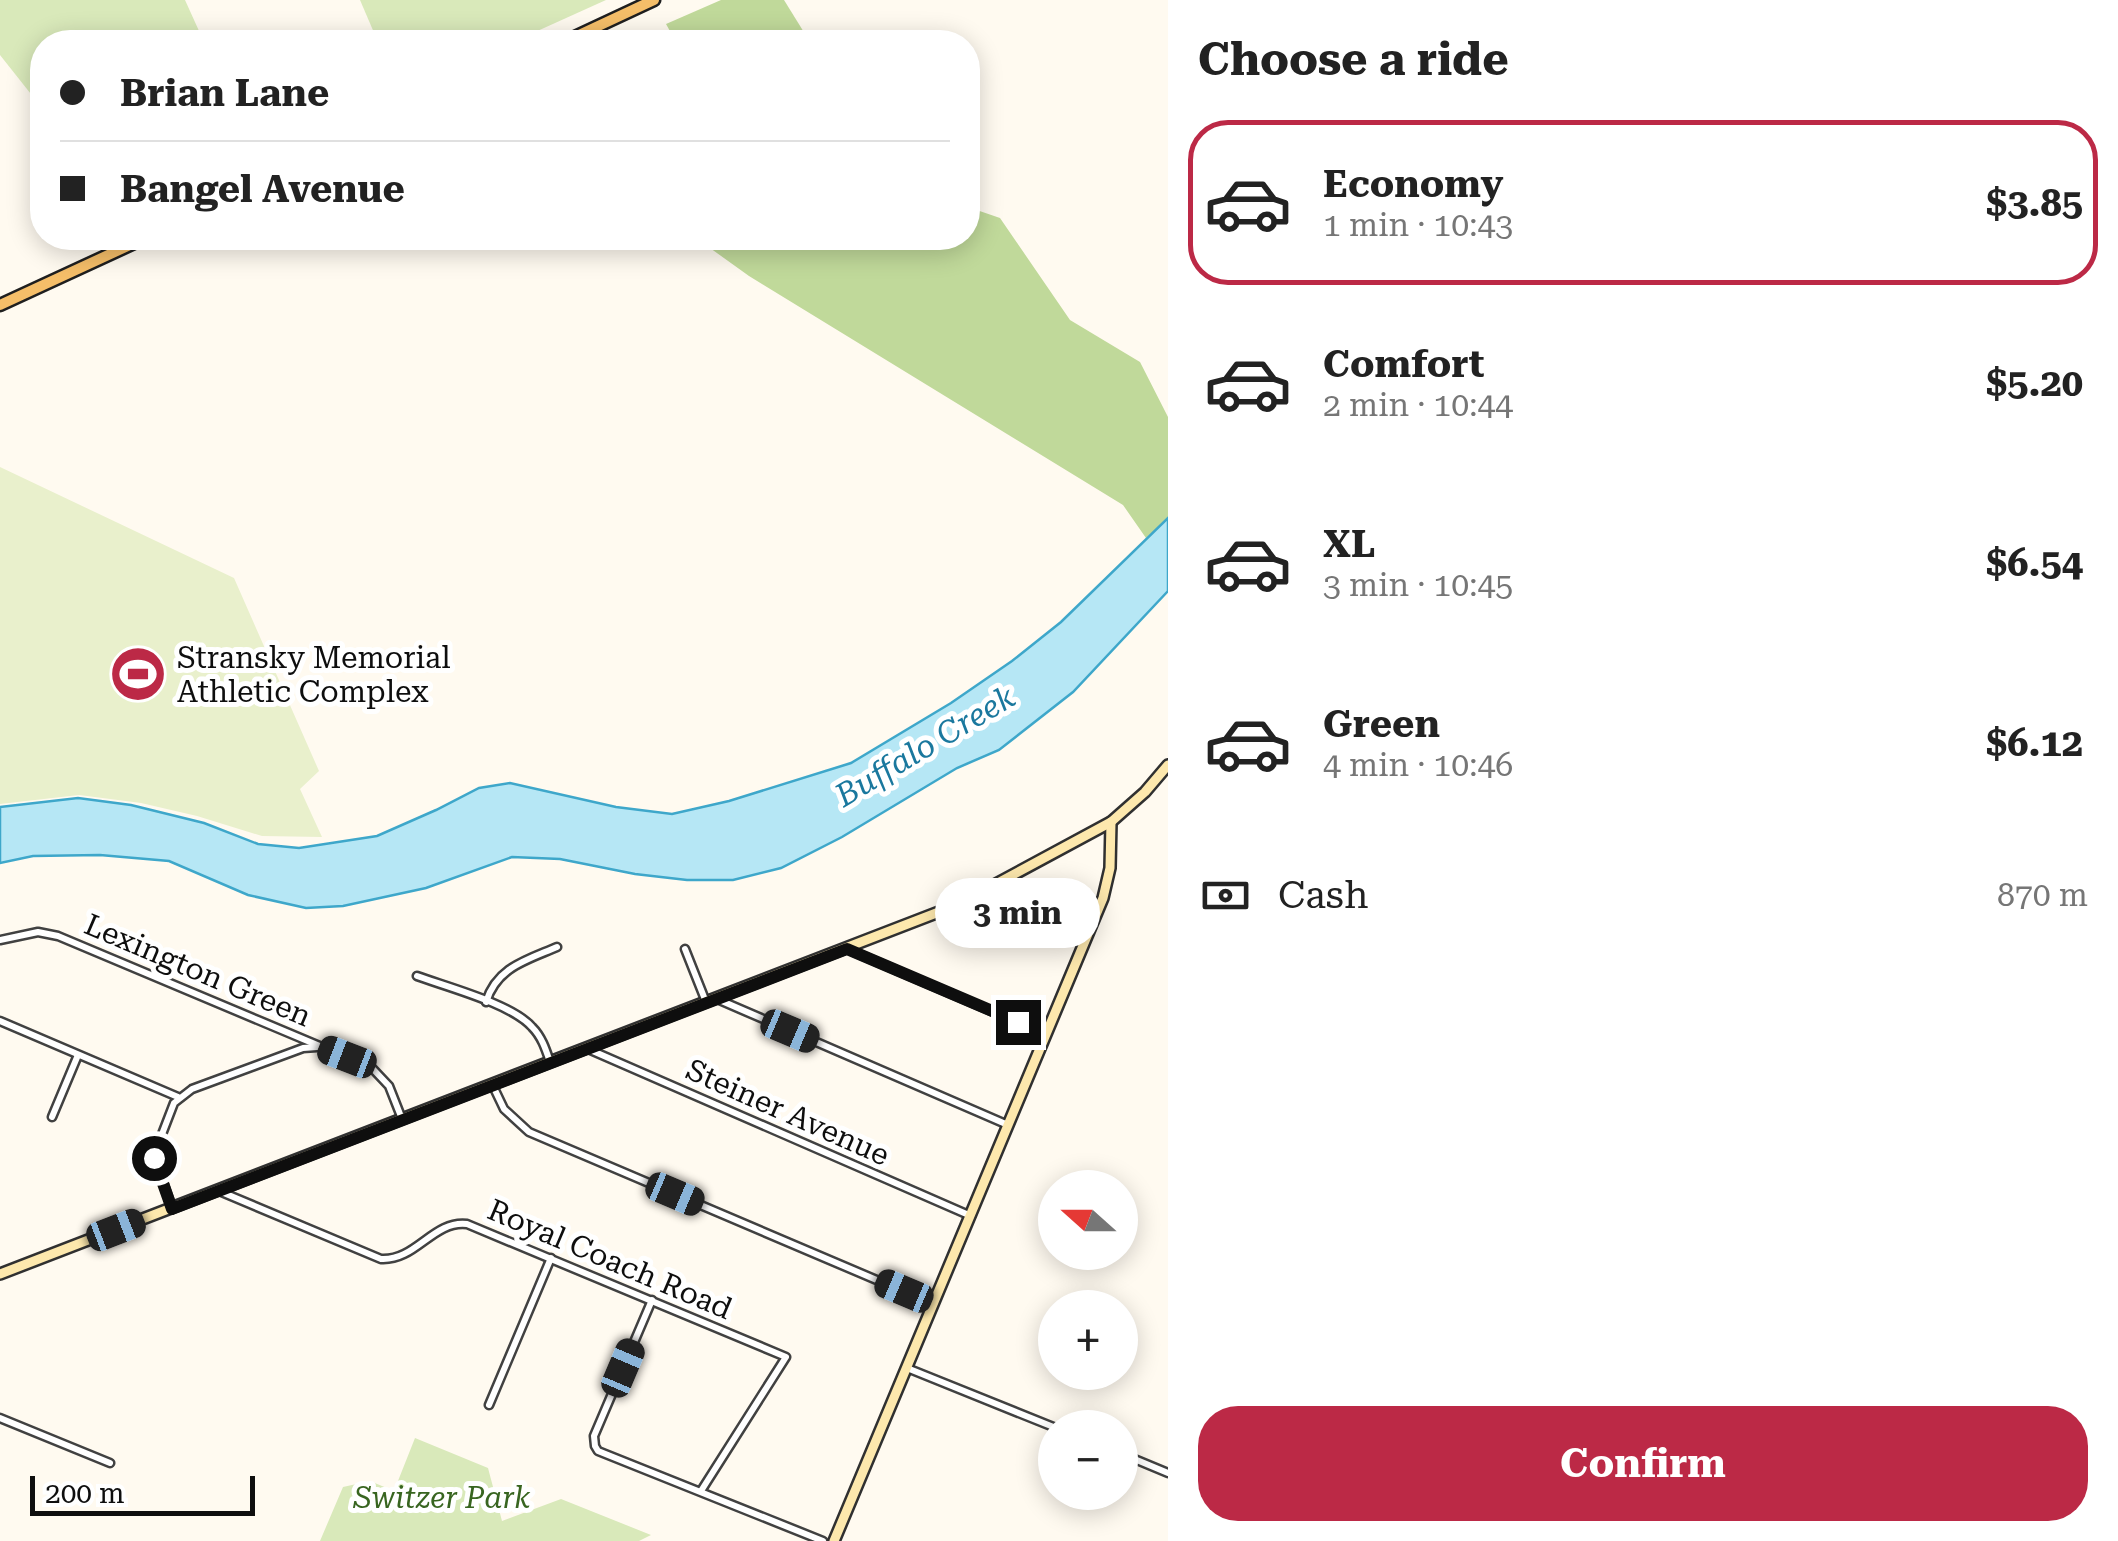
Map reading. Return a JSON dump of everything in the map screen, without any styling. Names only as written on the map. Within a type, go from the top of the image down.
[{"type":"main road","points":[[590,30],[654,0]]},
{"type":"main road","points":[[0,305],[119,250]]},
{"type":"street","points":[[0,1274],[956,905],[1112,822],[1168,765]]},
{"type":"street","points":[[834,1541],[1103,898],[1110,868],[1112,822]]},
{"type":"street","name":"Lexington Green","points":[[0,940],[38,932],[58,936],[380,1073],[390,1086],[403,1120]]},
{"type":"street","points":[[486,1002],[495,982],[508,969],[557,947]]},
{"type":"street","points":[[847,949],[1045,1034]]},
{"type":"street","points":[[685,950],[712,1001],[1008,1125]]},
{"type":"street","points":[[417,976],[515,1013],[532,1026],[550,1064]]},
{"type":"street","points":[[0,1022],[179,1098]]},
{"type":"street","points":[[172,1209],[154,1155],[169,1110],[179,1098],[192,1089],[303,1048],[324,1048]]},
{"type":"street","name":"Steiner Avenue","points":[[588,1049],[970,1216]]},
{"type":"street","points":[[52,1117],[78,1055]]},
{"type":"street","points":[[493,1086],[504,1109],[529,1132],[934,1304]]},
{"type":"street","name":"Royal Coach Road","points":[[219,1191],[382,1259],[399,1257],[451,1224],[467,1224],[786,1357],[701,1491]]},
{"type":"street","points":[[489,1404],[550,1258]]},
{"type":"street","points":[[652,1300],[594,1436],[595,1446],[602,1454],[822,1541]]},
{"type":"street","points":[[906,1368],[1038,1421]]},
{"type":"street","points":[[0,1418],[110,1463]]},
{"type":"street","points":[[1138,1460],[1168,1473]]},
{"type":"green space","points":[[0,0],[185,0],[199,30],[30,30],[30,93],[0,55]]},
{"type":"green space","points":[[360,0],[606,0],[540,30],[373,30]]},
{"type":"green space","points":[[721,0],[784,0],[803,30],[669,30],[666,24]]},
{"type":"green space","points":[[980,211],[1000,218],[1070,320],[1140,362],[1168,417],[1168,518],[1146,538],[1123,505],[713,250],[980,250]]},
{"type":"green space","name":"Stransky Memorial Athletic Complex","points":[[0,467],[234,578],[319,771],[300,789],[322,837],[262,836],[141,803],[79,795],[0,804]]},
{"type":"green space","name":"Switzer Park","points":[[415,1438],[488,1468],[502,1521],[561,1499],[651,1535],[639,1541],[320,1541],[343,1487],[370,1481],[394,1491]]},
{"type":"water","name":"Buffalo Creek","points":[[1168,518],[1168,591],[1073,692],[999,750],[957,768],[842,837],[781,868],[733,880],[687,880],[560,859],[512,857],[426,888],[343,906],[306,908],[248,895],[169,861],[100,855],[33,856],[0,863],[0,807],[78,798],[131,805],[204,823],[258,844],[299,848],[377,836],[479,788],[510,783],[616,807],[672,814],[729,801],[851,763],[951,703],[1061,622]]},
{"type":"place","name":"Stransky Memorial Athletic Complex","points":[[138,674]]},
{"type":"route","points":[[154,1158],[172,1209],[847,949],[1018,1022]]}]
